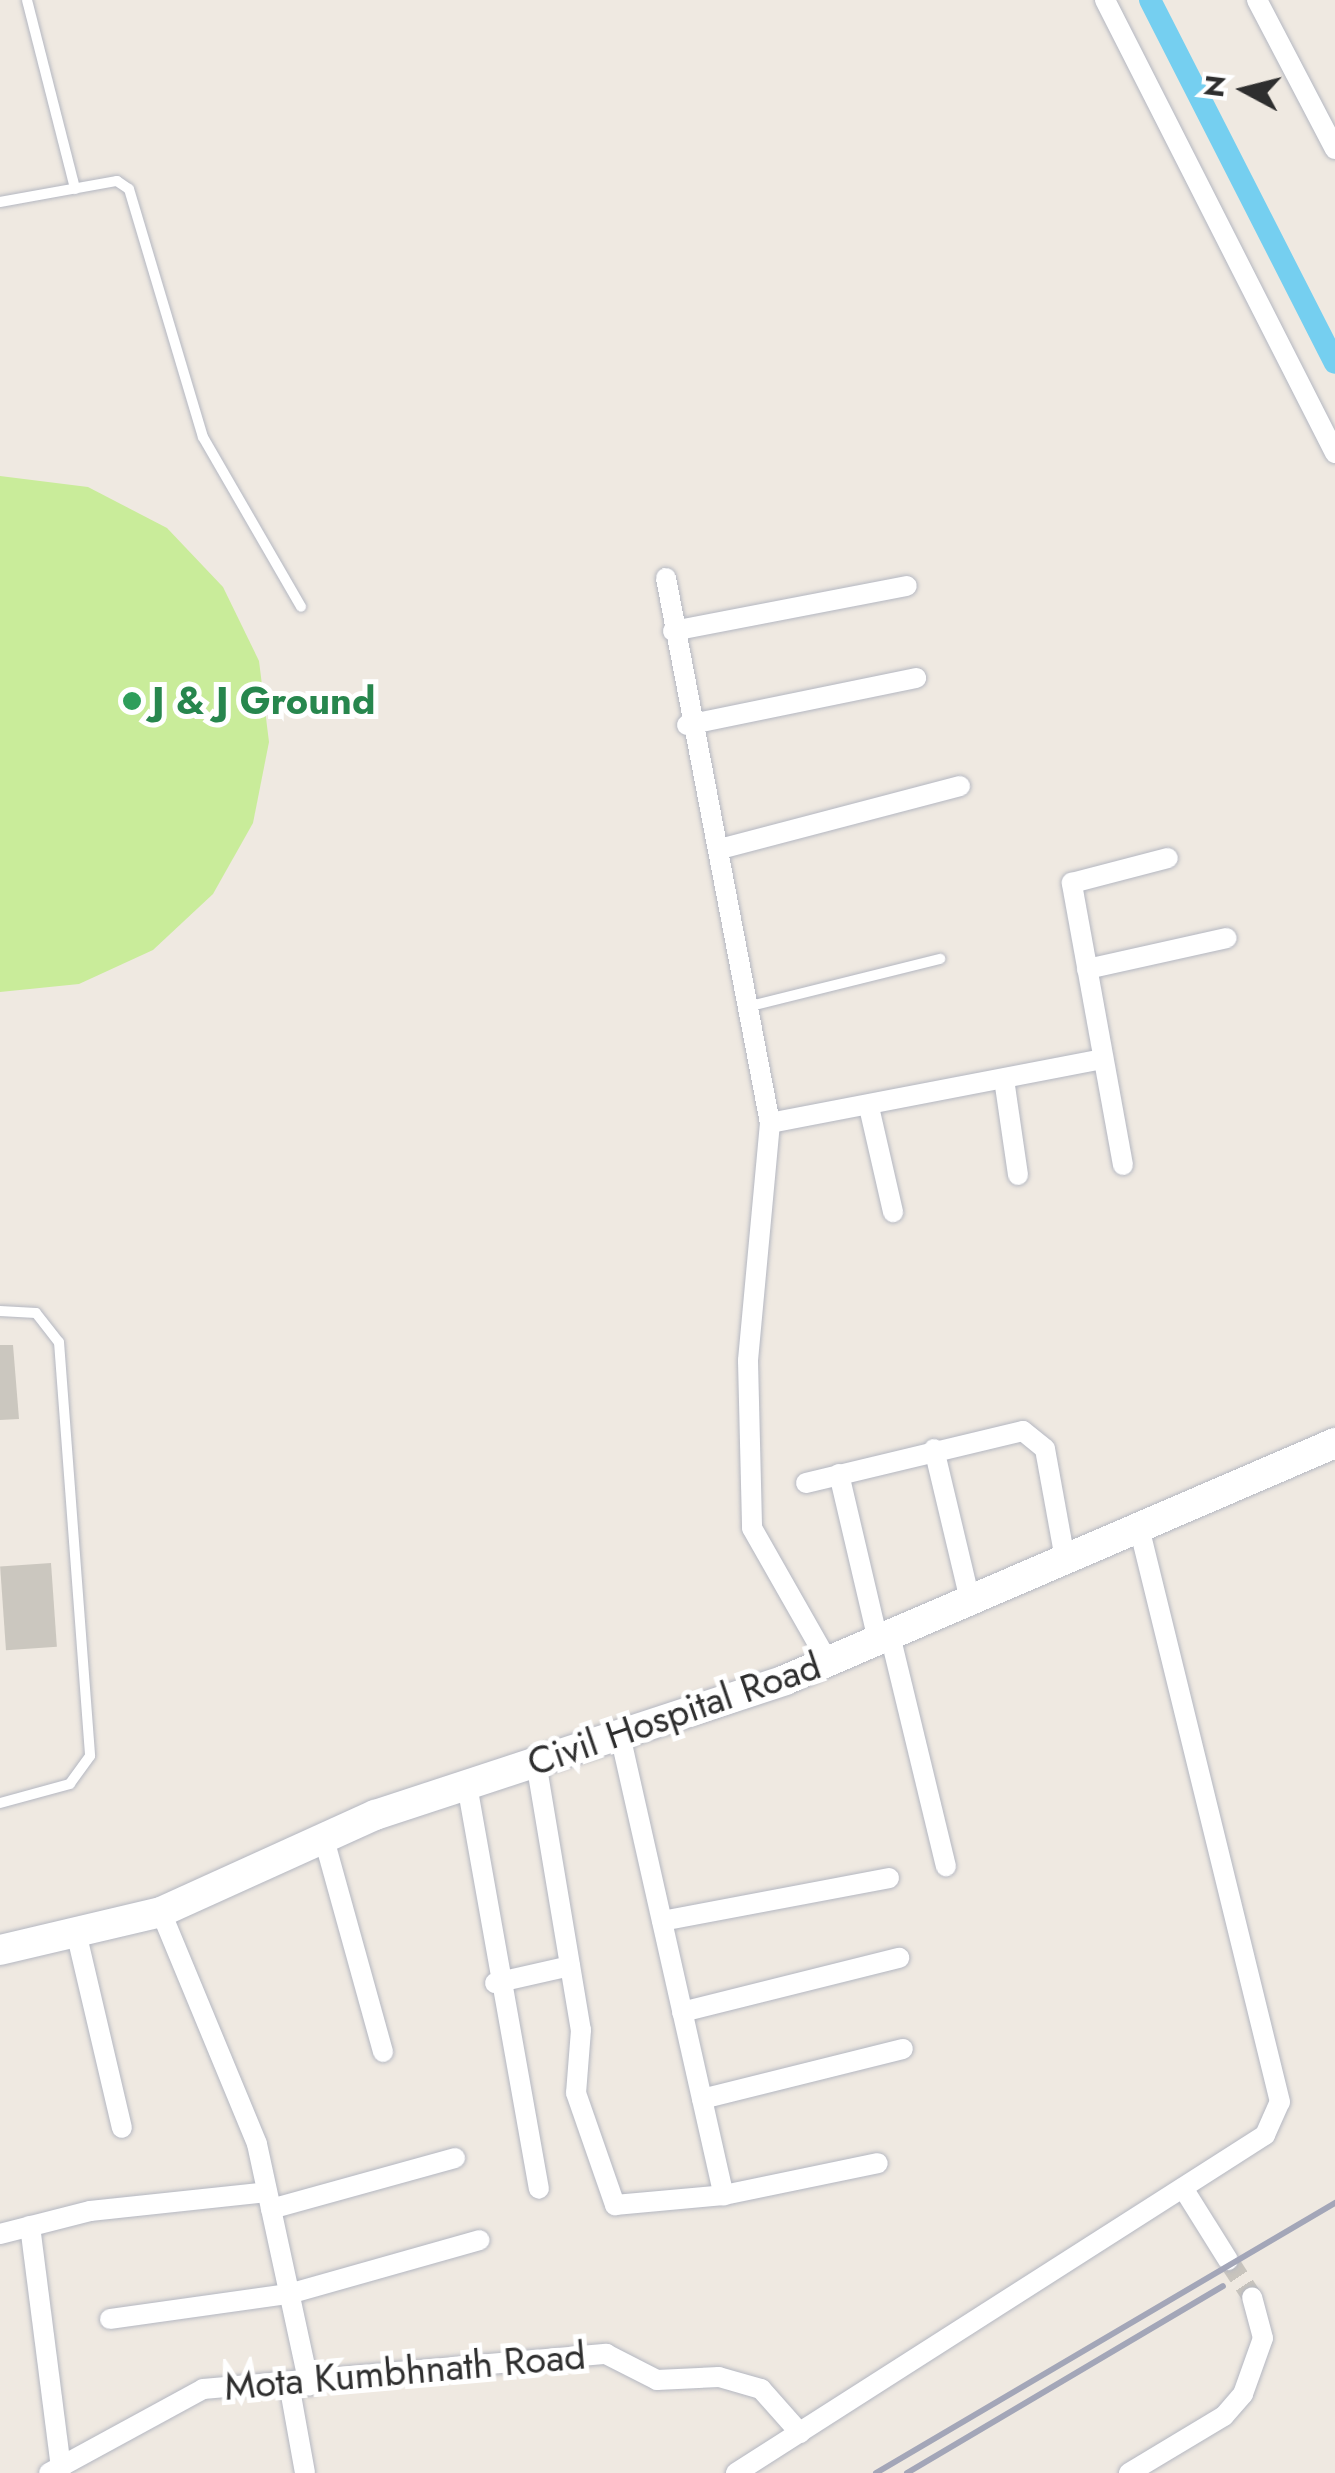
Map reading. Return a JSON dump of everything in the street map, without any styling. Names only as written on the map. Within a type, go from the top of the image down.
[{"type":"street","points":[[1105,0],[1335,452]]},
{"type":"street","points":[[1256,0],[1335,149]]},
{"type":"street","points":[[666,578],[687,725],[724,848],[755,1005],[770,1123],[748,1361],[752,1528],[828,1662]]},
{"type":"street","points":[[673,631],[907,586]]},
{"type":"street","points":[[687,725],[916,678]]},
{"type":"street","points":[[724,848],[960,786]]},
{"type":"street","points":[[1123,1164],[1072,883],[1168,858]]},
{"type":"street","points":[[1087,969],[1226,938]]},
{"type":"street","points":[[770,1123],[1102,1060]]},
{"type":"street","points":[[1004,1080],[1018,1175]]},
{"type":"street","points":[[869,1107],[893,1212]]},
{"type":"street","points":[[806,1483],[934,1449],[1035,1436],[1065,1559]]},
{"type":"street","name":"Civil Hospital Road","points":[[0,1950],[162,1912],[324,1838],[828,1662],[1335,1442]]},
{"type":"street","points":[[934,1449],[970,1600]]},
{"type":"street","points":[[839,1474],[946,1866]]},
{"type":"street","points":[[736,2473],[1265,2135],[1280,2102],[1139,1527]]},
{"type":"street","points":[[620,1734],[724,2195]]},
{"type":"street","points":[[536,1762],[581,2030],[576,2093],[616,2206],[724,2195],[878,2163]]},
{"type":"street","points":[[467,1785],[495,1983],[539,2188]]},
{"type":"street","points":[[324,1838],[383,2052]]},
{"type":"street","points":[[662,1921],[889,1878]]},
{"type":"street","points":[[162,1912],[257,2144],[289,2294],[304,2473]]},
{"type":"street","points":[[76,1932],[122,2128]]},
{"type":"street","points":[[682,2012],[900,1958]]},
{"type":"street","points":[[495,1983],[570,1966]]},
{"type":"street","points":[[702,2099],[903,2049]]},
{"type":"street","points":[[0,2234],[30,2226],[269,2201],[455,2158]]},
{"type":"street","points":[[1183,2188],[1228,2260]]},
{"type":"street","points":[[30,2226],[55,2471]]},
{"type":"street","points":[[110,2319],[289,2294],[480,2240]]},
{"type":"street","points":[[1129,2473],[1224,2416],[1243,2394],[1263,2338],[1252,2297]]},
{"type":"street","name":"Mota Kumbhnath Road","points":[[55,2471],[203,2388],[299,2384],[606,2354],[657,2380],[719,2377],[761,2389],[800,2434]]},
{"type":"lane","points":[[26,0],[74,189]]},
{"type":"lane","points":[[0,202],[117,182],[129,189],[203,437],[301,607]]},
{"type":"lane","points":[[755,1005],[940,959]]},
{"type":"lane","points":[[0,1311],[36,1312],[59,1342],[90,1756],[70,1784],[0,1803]]},
{"type":"green space","name":"J & J Ground","points":[[0,476],[88,487],[167,528],[223,587],[259,661],[269,742],[253,823],[213,894],[153,950],[79,984],[0,992]]},
{"type":"building","points":[[0,1345],[13,1345],[19,1419],[0,1420]]},
{"type":"building","points":[[51,1563],[57,1647],[6,1650],[0,1567]]},
{"type":"waterway","points":[[1150,0],[1335,363]]},
{"type":"tunnel","points":[[1228,2260],[1252,2297]]},
{"type":"railway","points":[[876,2473],[1335,2203]]},
{"type":"railway","points":[[907,2473],[1223,2286]]},
{"type":"place","name":"J & J Ground","points":[[132,701]]}]
